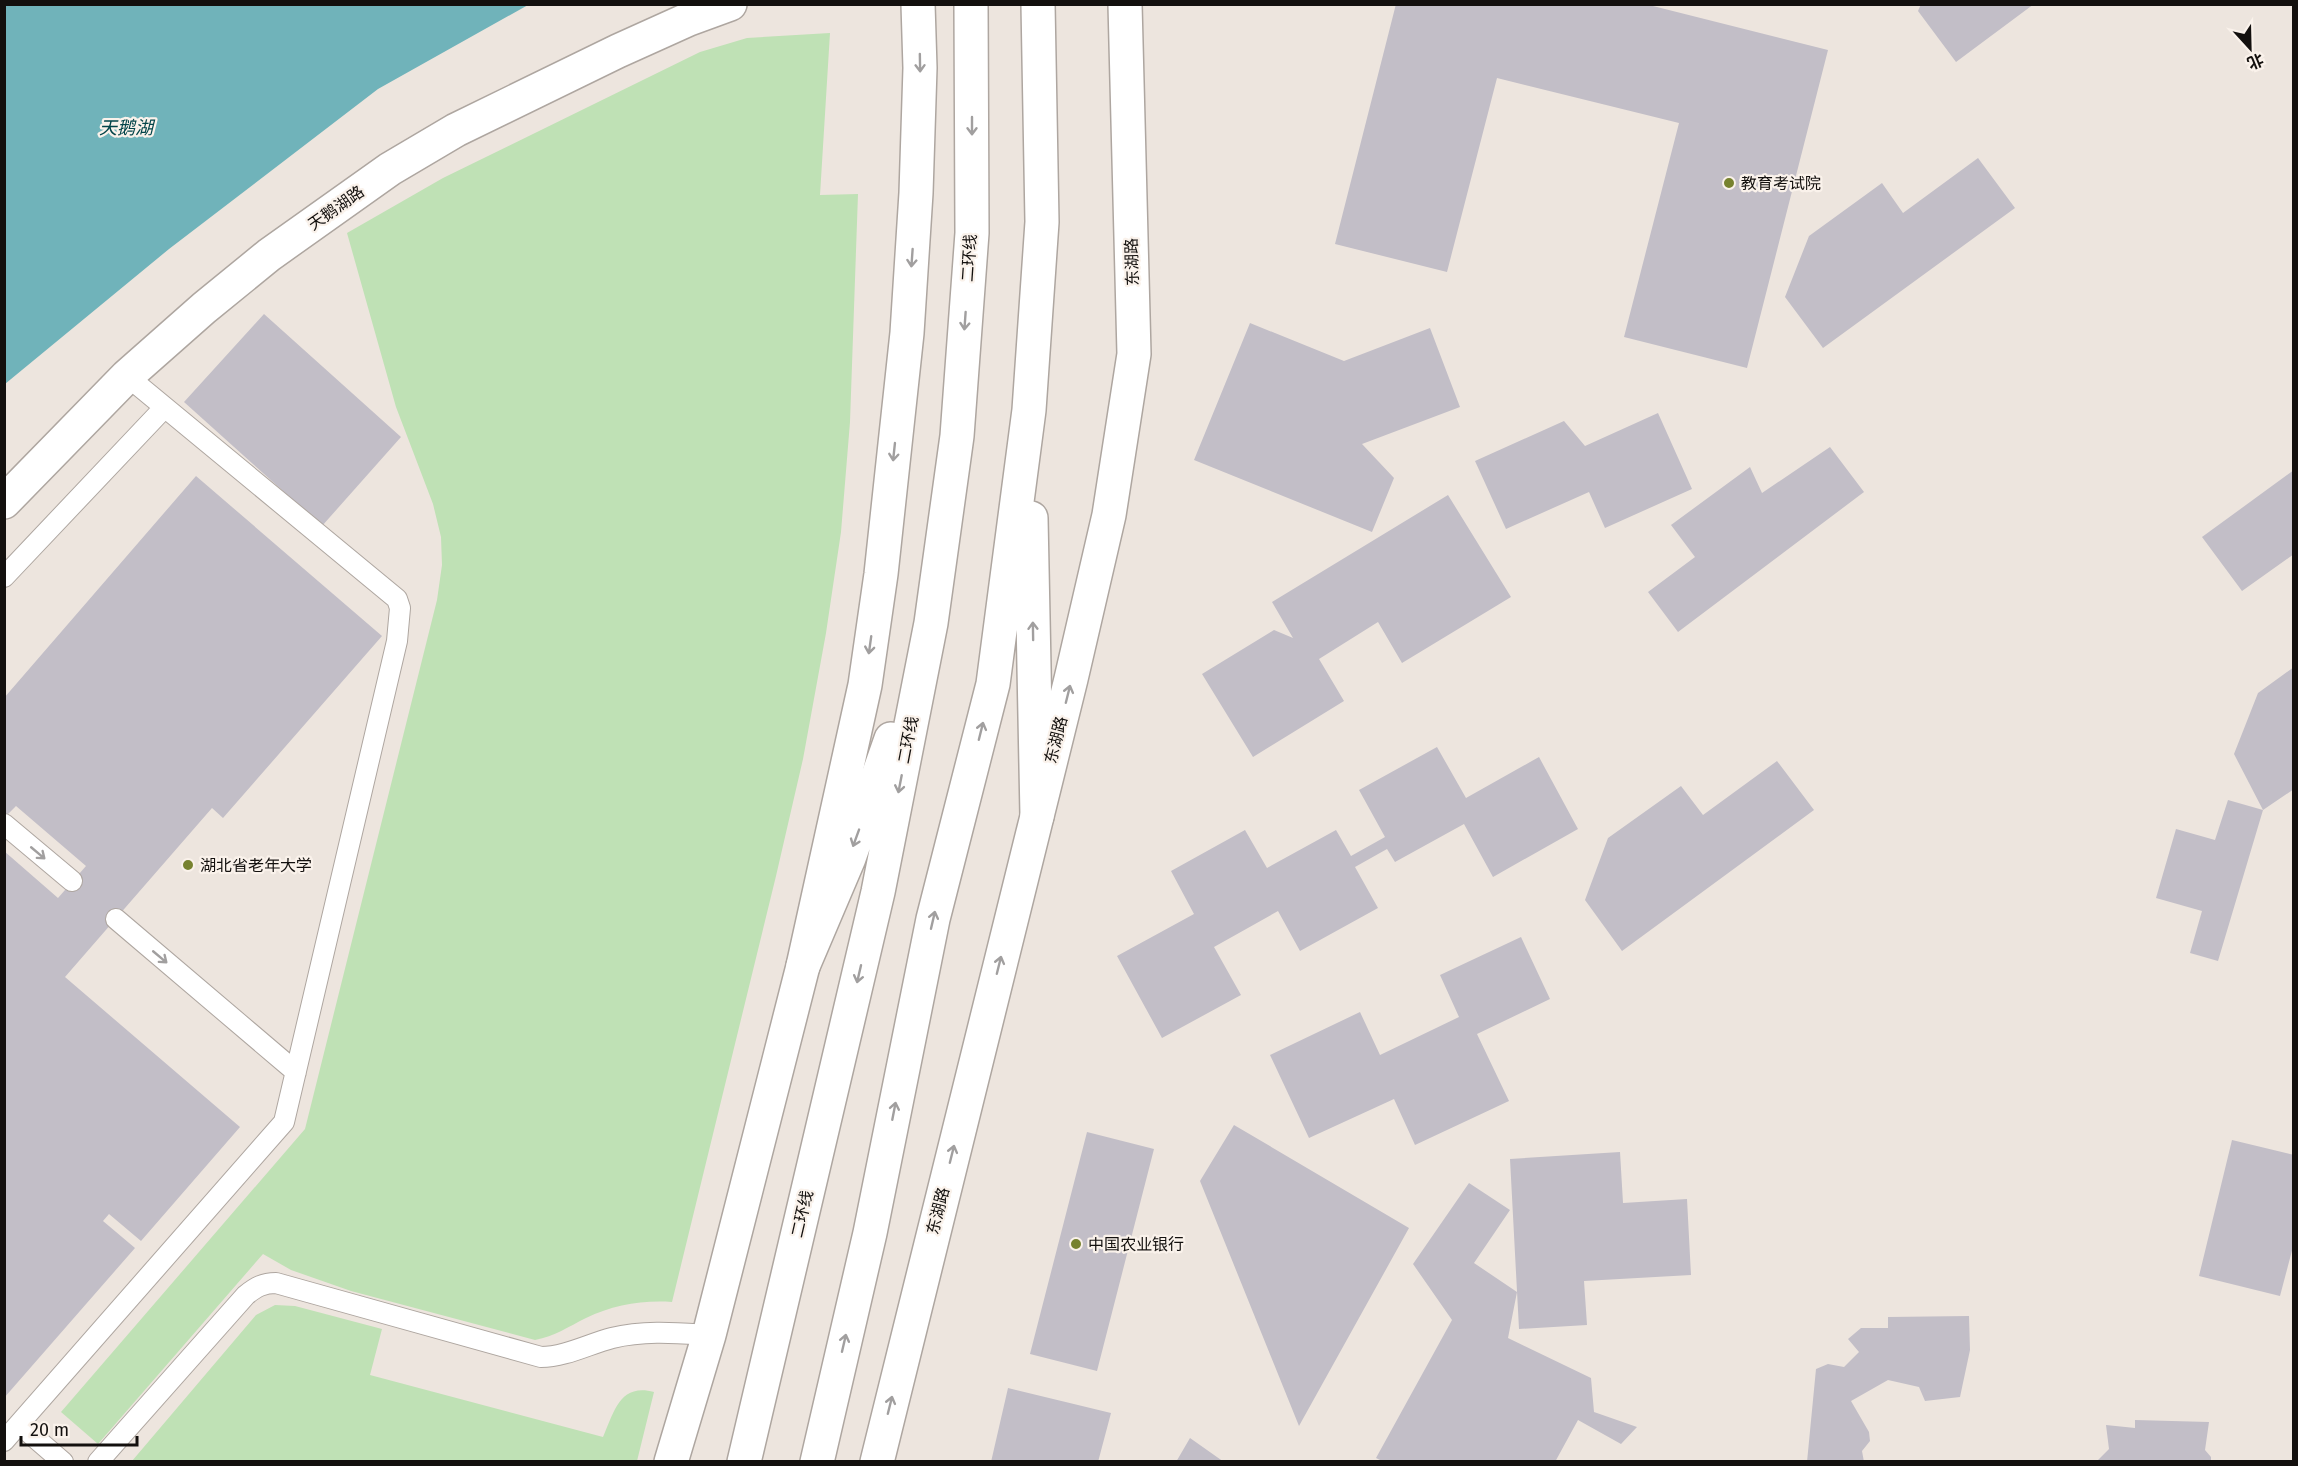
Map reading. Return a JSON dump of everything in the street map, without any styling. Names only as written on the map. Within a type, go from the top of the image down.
[{"type":"main road","name":"天鹅湖路","points":[[4,502],[127,376],[204,308],[269,255],[390,170],[456,130],[618,51],[689,19],[730,4]]},
{"type":"main road","points":[[671,1461],[710,1335],[803,966],[865,685],[882,563],[907,333],[921,68],[918,4]]},
{"type":"main road","name":"二环线","points":[[744,1461],[878,892],[931,623],[957,436],[972,233],[971,4]]},
{"type":"main road","points":[[817,1461],[870,1233],[933,919],[993,684],[1029,410],[1042,222],[1038,4]]},
{"type":"main road","name":"东湖路","points":[[876,1461],[1071,679],[1109,515],[1134,354],[1125,4]]},
{"type":"main road","points":[[1029,410],[1037,816]]},
{"type":"main road","points":[[803,966],[849,858],[893,736],[957,436]]},
{"type":"lane","points":[[4,1441],[284,1122],[393,660],[400,608],[397,599],[381,585],[127,376]]},
{"type":"lane","points":[[4,577],[164,408]]},
{"type":"lane","points":[[4,824],[72,881]]},
{"type":"lane","points":[[116,919],[296,1072]]},
{"type":"lane","points":[[99,1461],[246,1295],[267,1283],[276,1283],[541,1357],[561,1354],[628,1334],[662,1332],[710,1335]]},
{"type":"lane","points":[[19,1424],[63,1461]]},
{"type":"green space","points":[[830,33],[820,195],[858,194],[850,422],[841,532],[826,633],[803,759],[672,1302],[639,1303],[617,1307],[596,1313],[555,1334],[535,1340],[351,1291],[291,1270],[263,1254],[98,1444],[61,1412],[305,1129],[437,600],[442,565],[441,537],[433,504],[396,407],[347,233],[443,178],[700,52],[747,38]]},
{"type":"green space","points":[[275,1305],[295,1306],[382,1329],[370,1375],[603,1437],[615,1410],[625,1396],[642,1390],[654,1392],[637,1461],[132,1461],[256,1315]]},
{"type":"water","name":"天鹅湖","points":[[5,4],[528,5],[378,89],[169,249],[5,384]]},
{"type":"building","name":"教育考试院","points":[[1396,4],[1645,4],[1828,50],[1747,368],[1624,337],[1679,123],[1497,78],[1447,272],[1335,244]]},
{"type":"building","points":[[1921,4],[2034,4],[1956,62],[1918,11]]},
{"type":"building","points":[[1978,158],[2015,208],[1823,348],[1785,297],[1809,236],[1882,183],[1903,213]]},
{"type":"building","points":[[264,314],[401,437],[322,526],[184,402]]},
{"type":"building","points":[[1250,323],[1344,361],[1430,328],[1460,407],[1362,444],[1394,478],[1372,532],[1194,460]]},
{"type":"building","points":[[1658,413],[1692,489],[1605,528],[1589,492],[1506,529],[1475,461],[1564,421],[1585,446]]},
{"type":"building","points":[[1830,447],[1864,492],[1678,632],[1648,592],[1695,557],[1671,525],[1750,467],[1762,493]]},
{"type":"building","points":[[2294,470],[2294,554],[2242,591],[2202,537]]},
{"type":"building","points":[[196,476],[382,636],[223,818],[212,808],[65,977],[240,1127],[141,1241],[109,1214],[103,1221],[135,1248],[4,1398],[4,851],[58,898],[86,866],[16,806],[4,818],[4,698]]},
{"type":"building","points":[[1448,495],[1511,597],[1402,663],[1378,622],[1319,659],[1344,701],[1253,757],[1202,674],[1274,630],[1293,638],[1272,602]]},
{"type":"building","points":[[2294,667],[2294,789],[2263,810],[2234,754],[2258,693]]},
{"type":"building","points":[[1437,747],[1466,798],[1539,757],[1578,829],[1493,877],[1464,824],[1395,862],[1387,849],[1355,867],[1378,908],[1300,951],[1278,911],[1214,947],[1241,995],[1162,1038],[1117,956],[1194,914],[1171,871],[1245,830],[1267,868],[1336,830],[1351,856],[1385,837],[1359,790]]},
{"type":"building","points":[[1777,761],[1814,810],[1622,951],[1585,900],[1608,838],[1681,786],[1703,815]]},
{"type":"building","points":[[2228,800],[2263,810],[2218,961],[2190,953],[2202,911],[2156,898],[2176,829],[2215,840]]},
{"type":"building","points":[[1521,937],[1550,999],[1477,1034],[1509,1101],[1415,1145],[1394,1099],[1309,1138],[1270,1055],[1360,1012],[1380,1055],[1459,1017],[1440,975]]},
{"type":"building","points":[[1234,1125],[1409,1228],[1299,1426],[1200,1181]]},
{"type":"building","points":[[1087,1132],[1154,1149],[1097,1371],[1030,1354]]},
{"type":"building","points":[[2232,1140],[2294,1155],[2294,1243],[2280,1296],[2199,1276]]},
{"type":"building","points":[[1620,1152],[1623,1203],[1687,1199],[1691,1275],[1584,1281],[1587,1325],[1519,1329],[1510,1159]]},
{"type":"building","points":[[1469,1183],[1510,1210],[1474,1263],[1517,1292],[1508,1338],[1591,1378],[1594,1412],[1637,1427],[1621,1444],[1578,1420],[1555,1462],[1384,1462],[1376,1458],[1452,1320],[1413,1264]]},
{"type":"building","points":[[1969,1316],[1970,1350],[1960,1397],[1925,1401],[1919,1387],[1888,1380],[1851,1401],[1869,1432],[1870,1441],[1862,1451],[1864,1462],[1807,1462],[1816,1369],[1828,1364],[1844,1367],[1859,1352],[1848,1339],[1861,1328],[1888,1328],[1888,1317]]},
{"type":"building","points":[[1008,1388],[1111,1413],[1098,1462],[991,1462]]},
{"type":"building","points":[[2135,1420],[2209,1422],[2205,1450],[2211,1457],[2211,1462],[2096,1462],[2109,1449],[2106,1425],[2135,1428]]},
{"type":"building","points":[[1190,1438],[1224,1462],[1176,1462]]},
{"type":"place","name":"教育考试院","points":[[1729,183]]},
{"type":"place","name":"湖北省老年大学","points":[[188,865]]},
{"type":"place","name":"中国农业银行","points":[[1076,1244]]}]
